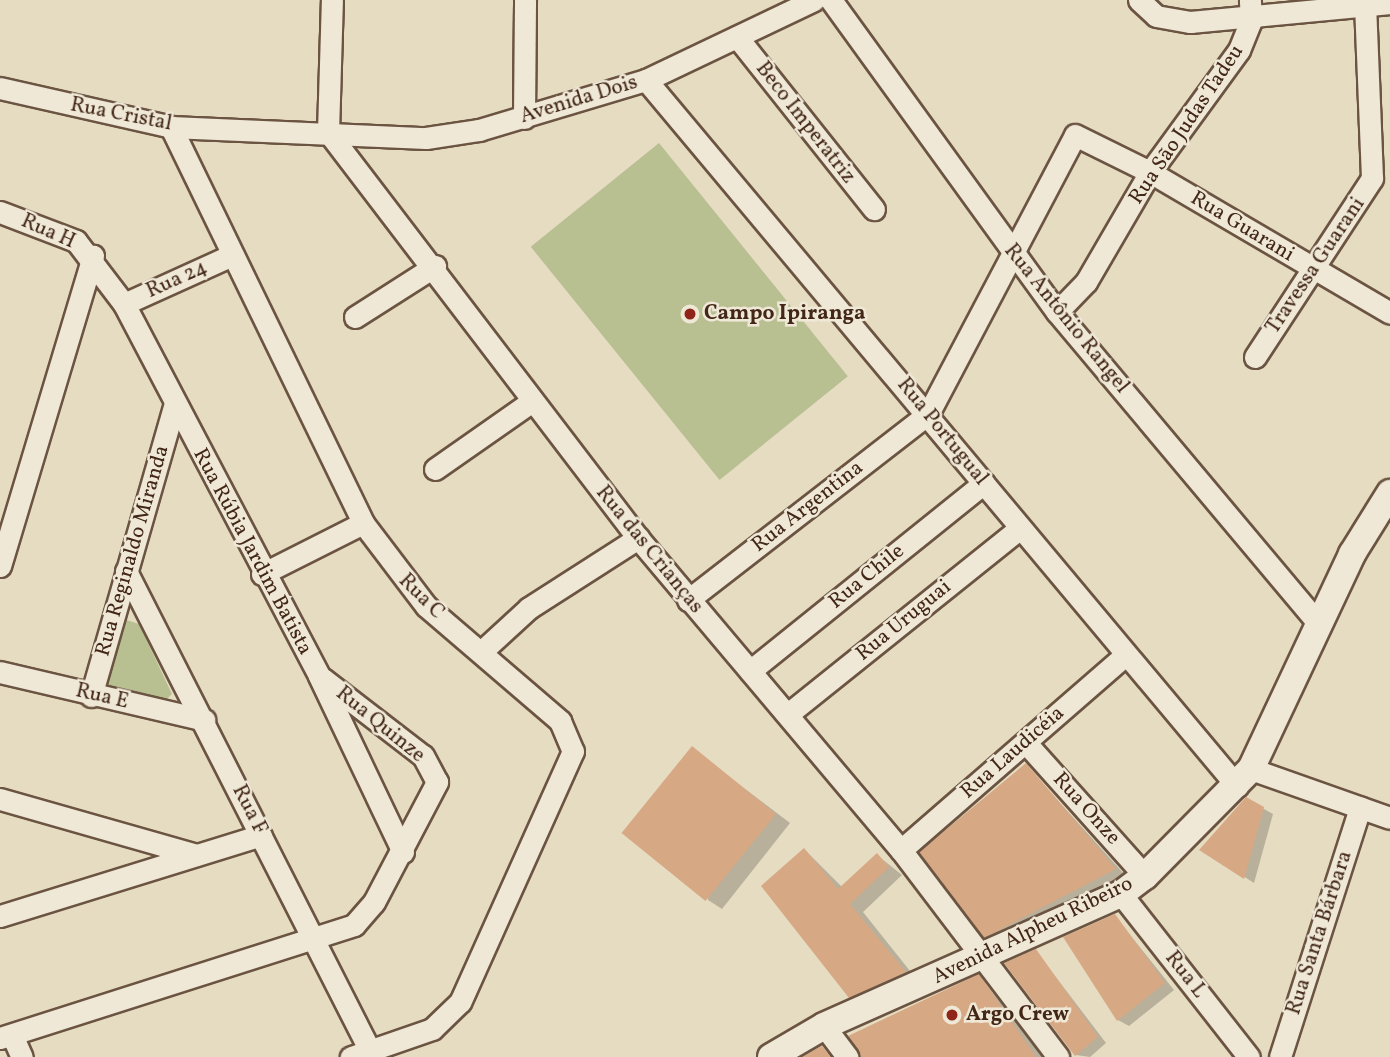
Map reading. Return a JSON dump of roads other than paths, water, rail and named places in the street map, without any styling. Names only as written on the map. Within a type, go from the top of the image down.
[{"type":"street","points":[[328,132],[332,0]]},
{"type":"street","points":[[524,118],[525,0]]},
{"type":"street","name":"Avenida Dois","points":[[328,132],[426,138],[524,118],[646,80],[814,0]]},
{"type":"street","name":"Rua Antônio Rangel","points":[[831,0],[1010,251],[1057,312],[1320,625]]},
{"type":"street","points":[[1139,0],[1156,16],[1390,3]]},
{"type":"street","name":"Travessa Guarani","points":[[1255,357],[1317,271],[1372,178],[1365,3]]},
{"type":"street","name":"Rua São Judas Tadeu","points":[[1057,312],[1103,257],[1150,172],[1222,77],[1250,11]]},
{"type":"street","name":"Beco Imperatriz","points":[[737,37],[874,209]]},
{"type":"street","name":"Rua Portugual","points":[[646,80],[928,414],[1125,655],[1244,778]]},
{"type":"street","name":"Rua Cristal","points":[[0,88],[171,127],[328,132]]},
{"type":"street","name":"Rua C","points":[[171,127],[230,256],[363,523],[426,606],[560,721],[573,763],[473,980],[449,1016],[432,1029],[360,1054]]},
{"type":"street","name":"Rua das Crianças","points":[[328,132],[435,266],[531,401],[638,538],[901,850],[980,958],[1058,1057]]},
{"type":"street","name":"Rua Guarani","points":[[1010,251],[1069,140],[1082,135],[1390,313]]},
{"type":"street","name":"Rua H","points":[[0,212],[52,229],[93,256]]},
{"type":"street","points":[[928,414],[973,339],[1010,251]]},
{"type":"street","points":[[0,566],[93,256]]},
{"type":"street","name":"Rua Rúbia Jardim Batista","points":[[93,256],[124,304],[262,574],[319,676],[403,852]]},
{"type":"street","name":"Rua 24","points":[[124,304],[230,256]]},
{"type":"street","points":[[355,317],[435,266]]},
{"type":"street","points":[[435,469],[531,401]]},
{"type":"street","name":"Rua Reginaldo Miranda","points":[[91,696],[174,406]]},
{"type":"street","name":"Rua Argentina","points":[[688,600],[928,414]]},
{"type":"street","name":"Rua Chile","points":[[750,671],[984,483]]},
{"type":"street","name":"Avenida Alpheu Ribeiro","points":[[771,1057],[824,1026],[1121,894],[1146,876],[1244,778],[1352,554],[1390,493]]},
{"type":"street","points":[[262,574],[363,523]]},
{"type":"street","name":"Rua Uruguai","points":[[788,714],[1020,528]]},
{"type":"street","points":[[481,652],[529,608],[638,538]]},
{"type":"street","name":"Rua F","points":[[126,571],[261,835],[319,941],[360,1054]]},
{"type":"street","name":"Rua Laudicéia","points":[[901,850],[1125,655]]},
{"type":"street","name":"Rua E","points":[[0,672],[91,696],[204,720]]},
{"type":"street","name":"Rua Quinze","points":[[319,676],[434,771],[433,800],[403,852]]},
{"type":"street","name":"Rua Onze","points":[[1026,743],[1146,876]]},
{"type":"street","points":[[1244,778],[1390,818]]},
{"type":"street","points":[[0,799],[196,855]]},
{"type":"street","name":"Rua Santa Bárbara","points":[[1280,1057],[1360,808]]},
{"type":"street","points":[[0,916],[261,835]]},
{"type":"street","points":[[22,1057],[6,1037],[319,941],[354,925],[403,852]]},
{"type":"street","name":"Rua L","points":[[1121,894],[1249,1057]]},
{"type":"street","points":[[824,1026],[847,1057]]},
{"type":"place","name":"Campo Ipiranga","points":[[690,314]]},
{"type":"place","name":"Argo Crew","points":[[952,1015]]}]
